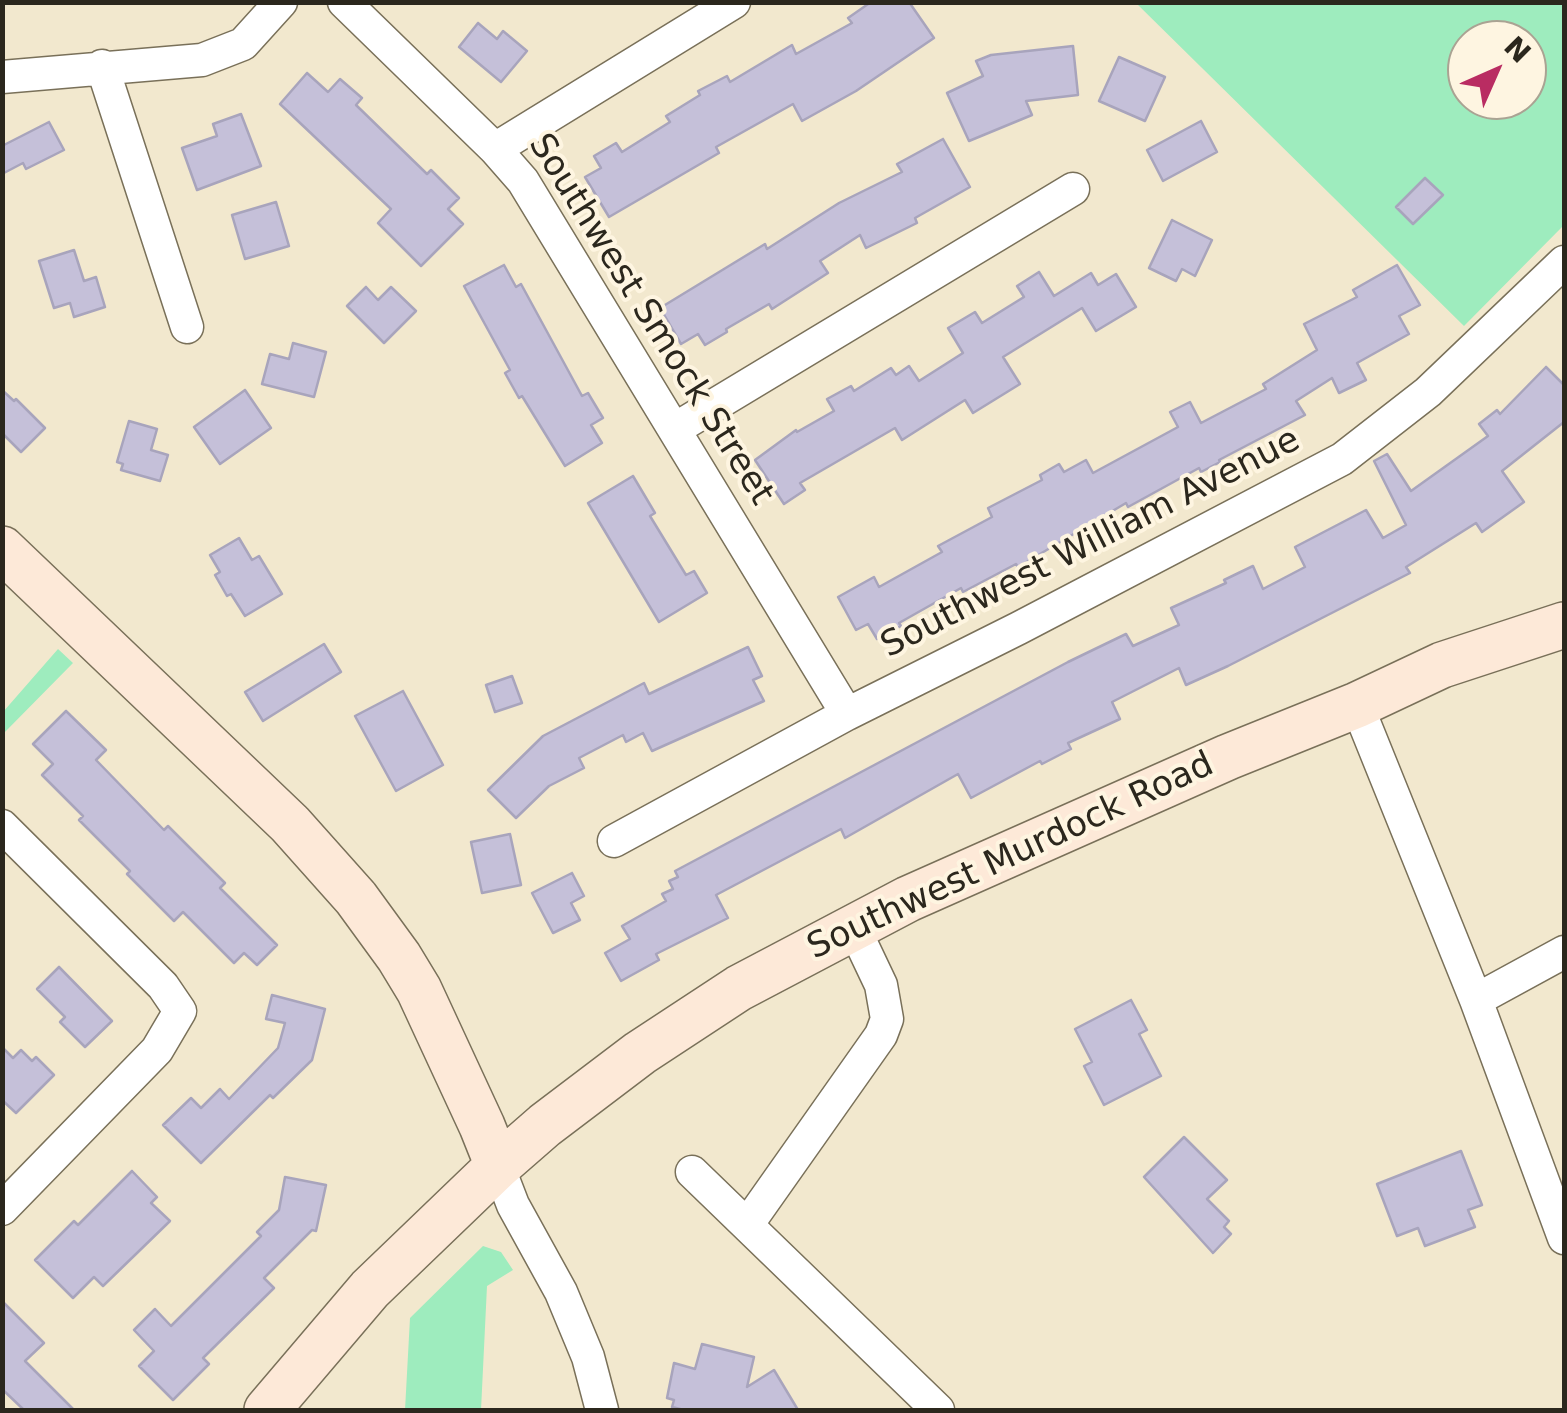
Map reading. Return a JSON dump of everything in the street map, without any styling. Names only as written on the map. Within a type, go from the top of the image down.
[{"type":"main road","points":[[2,549],[290,824],[356,898],[418,990],[498,1166]]},
{"type":"main road","name":"Southwest Murdock Road","points":[[267,1410],[370,1289],[498,1166],[544,1125],[640,1053],[739,988],[908,898],[1228,757],[1357,705],[1442,664],[1564,625]]},
{"type":"street","points":[[2,77],[202,60],[243,44],[281,2]]},
{"type":"street","name":"Southwest Smock Street","points":[[344,2],[524,181],[847,714]]},
{"type":"street","points":[[495,149],[734,2]]},
{"type":"street","points":[[102,66],[187,327]]},
{"type":"street","points":[[674,429],[1073,189]]},
{"type":"street","name":"Southwest William Avenue","points":[[614,841],[847,714],[1020,628],[1342,458],[1428,392],[1564,262]]},
{"type":"street","points":[[1357,705],[1476,1000],[1564,1238]]},
{"type":"street","points":[[2,826],[163,986],[180,1011],[156,1050],[2,1208]]},
{"type":"street","points":[[746,1225],[887,1019],[880,985],[852,926]]},
{"type":"street","points":[[1476,1000],[1564,952]]},
{"type":"street","points":[[498,1166],[513,1205],[561,1292],[588,1357],[602,1410]]},
{"type":"street","points":[[692,1172],[938,1410]]},
{"type":"green space","points":[[1136,3],[1564,3],[1564,225],[1464,326]]},
{"type":"green space","points":[[58,649],[73,663],[3,734],[3,712]]},
{"type":"green space","points":[[483,1246],[501,1252],[513,1270],[487,1286],[481,1410],[405,1410],[410,1318]]},
{"type":"building","points":[[871,2],[909,2],[934,38],[856,91],[802,121],[793,104],[716,147],[719,153],[609,217],[585,177],[601,168],[594,156],[616,143],[622,152],[670,122],[666,116],[700,95],[698,91],[727,76],[730,82],[792,45],[796,54],[852,23],[848,18]]},
{"type":"building","points":[[478,23],[497,39],[503,31],[527,51],[501,82],[459,47]]},
{"type":"building","points":[[1073,46],[1078,95],[1026,101],[1032,115],[969,141],[947,93],[983,76],[976,61],[991,55]]},
{"type":"building","points":[[1119,57],[1165,77],[1145,121],[1099,101]]},
{"type":"building","points":[[307,73],[328,92],[340,79],[362,98],[356,105],[427,174],[431,170],[459,198],[448,209],[463,224],[421,266],[378,223],[391,209],[280,104]]},
{"type":"building","points":[[241,114],[261,166],[197,190],[182,148],[217,136],[213,124]]},
{"type":"building","points":[[1201,121],[1217,152],[1163,181],[1147,150]]},
{"type":"building","points":[[49,122],[64,150],[26,169],[23,163],[2,174],[2,146]]},
{"type":"building","points":[[943,139],[970,187],[915,218],[917,223],[866,248],[860,235],[820,261],[828,273],[772,309],[769,304],[705,345],[698,334],[681,344],[660,308],[765,244],[767,249],[839,203],[902,172],[897,164]]},
{"type":"building","points":[[1425,178],[1443,195],[1413,224],[1396,207]]},
{"type":"building","points":[[276,202],[289,246],[245,259],[232,215]]},
{"type":"building","points":[[1172,220],[1212,240],[1195,276],[1182,269],[1176,281],[1149,268]]},
{"type":"building","points":[[74,250],[84,281],[96,277],[105,307],[74,317],[70,303],[54,308],[39,261]]},
{"type":"building","points":[[504,265],[516,287],[521,284],[582,396],[588,393],[603,418],[591,425],[602,443],[565,466],[522,396],[519,398],[505,373],[510,370],[464,286]]},
{"type":"building","points":[[1397,265],[1420,305],[1399,316],[1409,334],[1357,363],[1366,380],[1339,393],[1332,378],[1296,401],[1305,415],[1201,472],[1199,468],[1128,507],[1126,503],[1018,567],[1016,564],[963,592],[961,588],[877,639],[868,624],[856,630],[838,597],[874,577],[879,587],[942,552],[938,546],[992,517],[988,508],[1042,480],[1040,475],[1059,464],[1064,472],[1086,460],[1093,473],[1178,427],[1170,412],[1190,402],[1201,423],[1266,389],[1263,384],[1317,350],[1304,324],[1357,297],[1353,290]]},
{"type":"building","points":[[1039,272],[1054,296],[1091,273],[1098,285],[1116,274],[1136,307],[1096,331],[1082,308],[1003,357],[1020,384],[973,413],[965,400],[902,440],[895,428],[800,483],[805,490],[784,504],[755,460],[796,430],[834,411],[827,399],[851,386],[854,391],[891,368],[896,375],[909,366],[919,381],[963,353],[948,328],[975,312],[982,323],[1024,297],[1017,286]]},
{"type":"building","points":[[366,287],[378,300],[391,287],[416,311],[384,343],[347,306]]},
{"type":"building","points":[[293,343],[326,352],[314,397],[262,384],[270,354],[289,359]]},
{"type":"building","points":[[1546,367],[1564,385],[1564,422],[1502,471],[1524,502],[1482,532],[1476,523],[1406,567],[1410,573],[1228,666],[1186,685],[1179,668],[1112,702],[1120,719],[1068,743],[1071,749],[971,798],[958,774],[845,838],[841,829],[716,895],[728,918],[656,954],[659,960],[621,981],[605,953],[630,939],[622,926],[666,901],[662,894],[673,889],[669,881],[678,877],[675,871],[1068,662],[1126,634],[1133,646],[1179,625],[1171,608],[1253,566],[1263,589],[1305,567],[1295,547],[1366,510],[1383,538],[1406,525],[1374,461],[1387,454],[1411,491],[1488,436],[1479,424],[1497,410],[1500,414]]},
{"type":"building","points":[[2,390],[45,428],[21,452],[2,433]]},
{"type":"building","points":[[245,390],[271,428],[220,464],[194,427]]},
{"type":"building","points":[[129,421],[157,429],[151,450],[168,455],[160,481],[121,470],[123,464],[117,462]]},
{"type":"building","points":[[633,476],[655,513],[650,516],[686,575],[694,571],[707,593],[659,622],[588,503]]},
{"type":"building","points":[[239,538],[252,560],[259,556],[282,594],[245,616],[231,594],[227,596],[215,575],[220,572],[210,555]]},
{"type":"building","points":[[324,644],[341,672],[263,721],[245,692]]},
{"type":"building","points":[[748,647],[762,676],[753,680],[764,701],[652,751],[643,733],[626,742],[623,735],[579,758],[584,768],[549,786],[516,818],[488,790],[543,736],[644,683],[649,694]]},
{"type":"building","points":[[512,676],[522,703],[495,712],[486,685]]},
{"type":"building","points":[[403,691],[443,765],[396,791],[355,716]]},
{"type":"building","points":[[66,711],[106,750],[96,760],[164,830],[168,826],[225,883],[220,888],[277,945],[257,965],[244,953],[234,963],[183,912],[174,921],[127,874],[130,871],[79,820],[83,816],[42,775],[53,764],[33,744]]},
{"type":"building","points":[[510,834],[521,885],[482,893],[471,842]]},
{"type":"building","points":[[572,873],[584,896],[571,903],[580,920],[553,933],[532,893]]},
{"type":"building","points":[[59,967],[112,1021],[85,1047],[60,1022],[65,1017],[37,989]]},
{"type":"building","points":[[272,995],[325,1009],[312,1060],[201,1163],[163,1125],[191,1098],[201,1108],[220,1089],[229,1099],[278,1048],[285,1023],[266,1019]]},
{"type":"building","points":[[1131,1000],[1147,1030],[1139,1034],[1161,1076],[1104,1105],[1084,1066],[1092,1062],[1075,1029]]},
{"type":"building","points":[[2,1047],[13,1058],[21,1050],[32,1061],[36,1057],[54,1075],[16,1113],[2,1100]]},
{"type":"building","points":[[1184,1137],[1227,1180],[1207,1199],[1229,1221],[1224,1227],[1231,1234],[1213,1253],[1144,1177]]},
{"type":"building","points":[[1461,1151],[1482,1205],[1468,1210],[1475,1227],[1425,1246],[1418,1228],[1397,1236],[1377,1184]]},
{"type":"building","points":[[132,1171],[157,1197],[151,1203],[170,1221],[103,1286],[94,1277],[73,1298],[35,1260],[74,1221],[78,1225]]},
{"type":"building","points":[[285,1177],[326,1185],[316,1231],[312,1230],[264,1278],[274,1288],[203,1358],[209,1364],[173,1400],[139,1366],[154,1351],[134,1330],[155,1309],[171,1326],[261,1236],[257,1232],[279,1210]]},
{"type":"building","points":[[2,1301],[44,1343],[25,1361],[74,1410],[24,1410],[2,1389]]},
{"type":"building","points":[[702,1344],[754,1357],[747,1387],[774,1370],[798,1410],[672,1407],[674,1400],[667,1398],[674,1363],[695,1369]]}]
